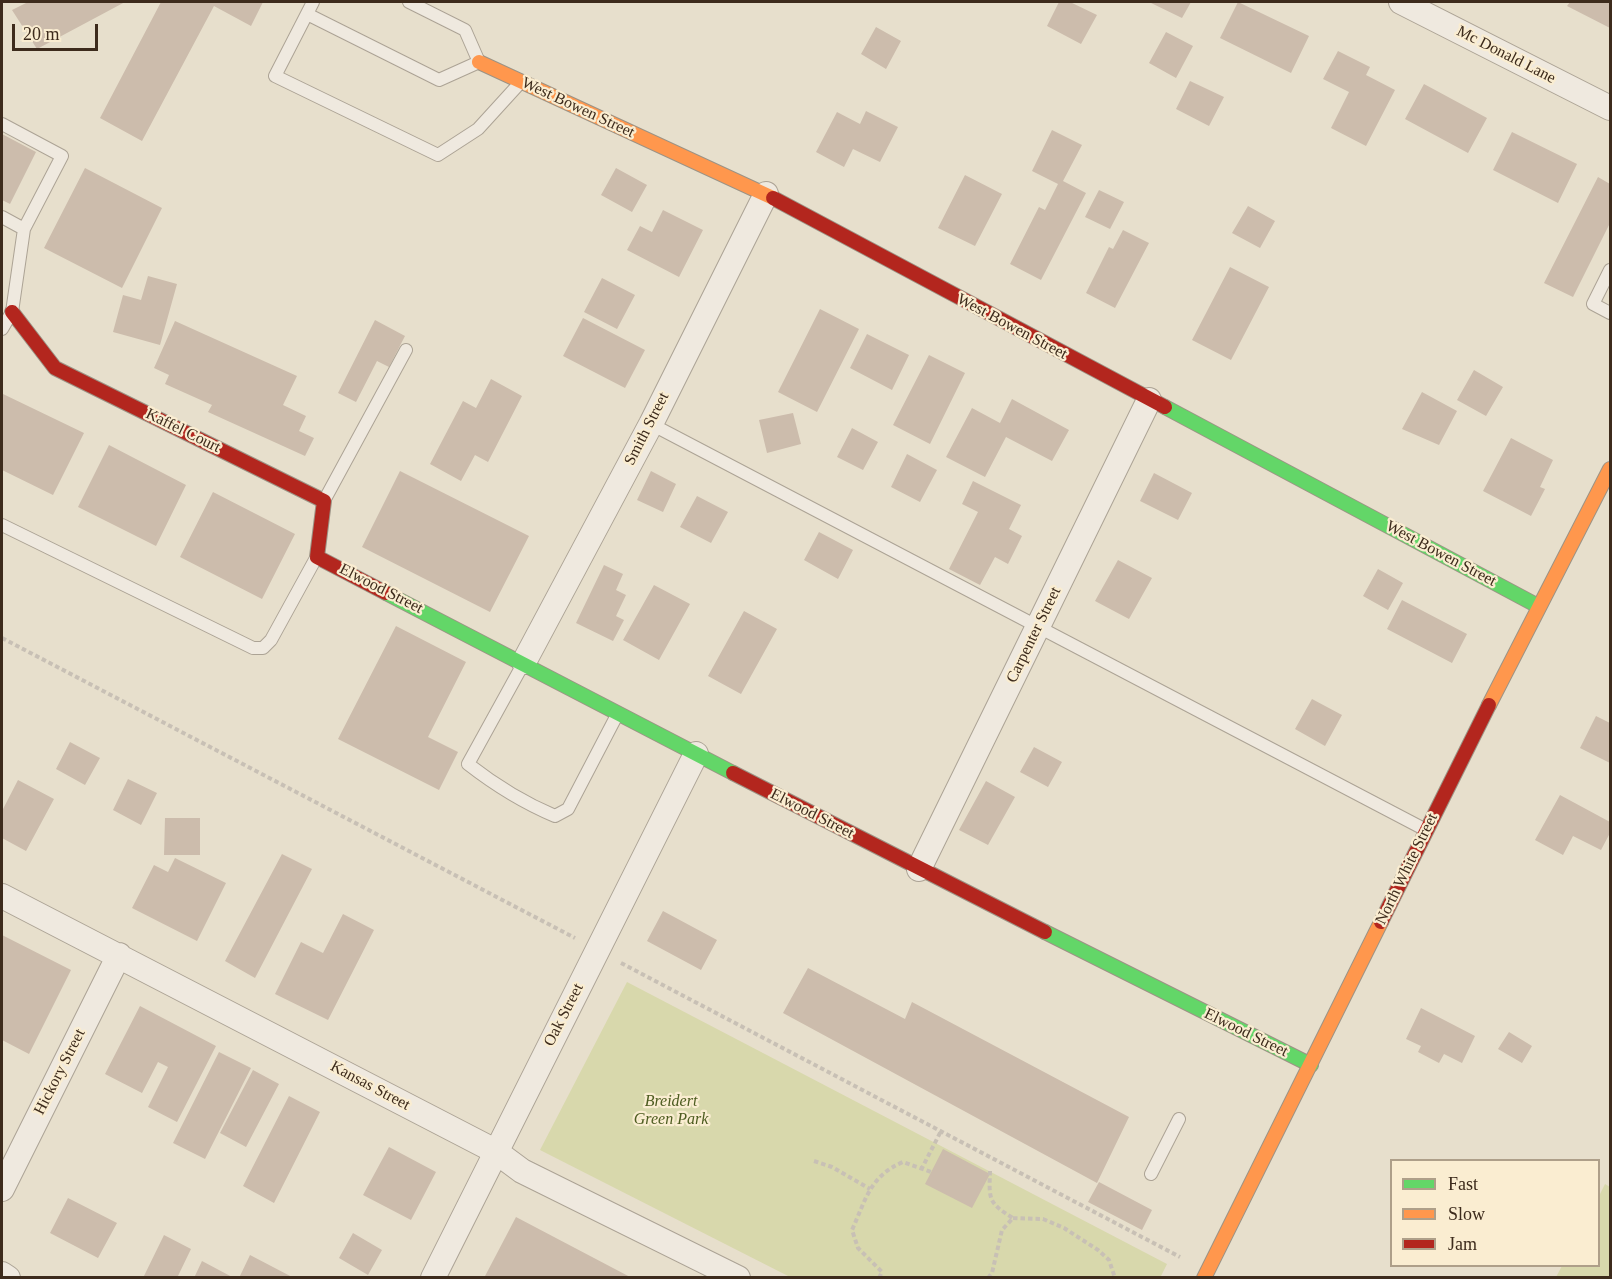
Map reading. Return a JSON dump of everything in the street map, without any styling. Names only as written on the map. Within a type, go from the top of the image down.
[{"type":"street","name":"Mc Donald Lane","points":[[1401,2],[1611,108]]},
{"type":"street","name":"West Bowen Street","points":[[479,62],[766,194],[1538,606]]},
{"type":"street","name":"Smith Street","points":[[524,662],[651,424],[766,194]]},
{"type":"street","name":"Kaffel Court","points":[[12,312],[55,368],[324,501]]},
{"type":"street","name":"Carpenter Street","points":[[919,869],[1149,400]]},
{"type":"street","name":"North White Street","points":[[1206,1274],[1538,606],[1611,469]]},
{"type":"street","points":[[317,557],[324,501]]},
{"type":"street","name":"Elwood Street","points":[[317,557],[524,662],[919,869],[1311,1065]]},
{"type":"street","name":"Oak Street","points":[[433,1278],[696,754]]},
{"type":"street","name":"Kansas Street","points":[[2,896],[495,1151],[522,1171],[738,1278]]},
{"type":"street","name":"Hickory Street","points":[[2,1190],[119,955]]},
{"type":"street","points":[[2,1274],[9,1278]]},
{"type":"lane","points":[[313,2],[275,76],[438,155],[478,129],[522,81]]},
{"type":"lane","points":[[307,14],[439,80],[479,62],[465,30],[409,2]]},
{"type":"lane","points":[[2,124],[62,156],[24,229],[12,312],[2,329]]},
{"type":"lane","points":[[2,217],[24,229]]},
{"type":"lane","points":[[1611,270],[1593,304],[1611,313]]},
{"type":"lane","points":[[324,501],[406,350]]},
{"type":"lane","points":[[651,424],[1427,830]]},
{"type":"lane","points":[[2,525],[253,648],[263,648],[271,640],[317,557]]},
{"type":"lane","points":[[524,662],[468,764],[495,784],[539,810],[555,816],[568,809],[618,713]]},
{"type":"lane","points":[[1151,1174],[1179,1119]]},
{"type":"path","points":[[2,638],[1174,1254]]},
{"type":"path","points":[[921,1170],[941,1131]]},
{"type":"path","points":[[814,1161],[832,1167],[870,1189]]},
{"type":"path","points":[[879,1278],[882,1272],[858,1248],[852,1230],[870,1189],[885,1170],[903,1162],[931,1172]]},
{"type":"path","points":[[990,1171],[989,1198],[996,1208],[1013,1218],[1043,1219],[1064,1228],[1098,1250],[1108,1260],[1115,1278]]},
{"type":"path","points":[[988,1278],[992,1274],[1002,1230],[1013,1218]]},
{"type":"green space","name":"Breidert Green Park","points":[[627,982],[1167,1264],[1160,1278],[790,1277],[540,1150]]},
{"type":"green space","points":[[1605,1184],[1610,1187],[1610,1277],[1556,1277],[1561,1267],[1600,1267],[1600,1194]]},
{"type":"building","points":[[28,2],[125,2],[37,49],[12,10]]},
{"type":"building","points":[[161,2],[263,2],[251,26],[214,6],[142,141],[100,118]]},
{"type":"building","points":[[1059,2],[1070,2],[1097,15],[1081,44],[1047,26]]},
{"type":"building","points":[[1149,2],[1191,2],[1182,18]]},
{"type":"building","points":[[1238,2],[1309,36],[1291,73],[1220,38]]},
{"type":"building","points":[[1570,2],[1610,2],[1610,28],[1567,6]]},
{"type":"building","points":[[876,27],[901,41],[886,69],[861,54]]},
{"type":"building","points":[[1166,32],[1193,46],[1176,78],[1149,63]]},
{"type":"building","points":[[1338,51],[1370,67],[1366,75],[1395,90],[1366,146],[1331,128],[1349,92],[1323,79]]},
{"type":"building","points":[[1190,81],[1224,97],[1209,126],[1176,109]]},
{"type":"building","points":[[1424,84],[1487,118],[1468,153],[1405,119]]},
{"type":"building","points":[[866,111],[898,127],[880,162],[853,149],[844,167],[816,152],[837,112],[860,124]]},
{"type":"building","points":[[1052,130],[1082,145],[1063,181],[1086,193],[1041,280],[1010,264],[1039,207],[1045,210],[1058,184],[1032,171]]},
{"type":"building","points":[[1512,132],[1577,164],[1558,203],[1493,170]]},
{"type":"building","points":[[2,134],[36,152],[10,204],[2,200]]},
{"type":"building","points":[[85,168],[162,208],[122,288],[44,248]]},
{"type":"building","points":[[616,168],[647,185],[632,212],[601,195]]},
{"type":"building","points":[[965,175],[1002,194],[975,246],[938,228]]},
{"type":"building","points":[[1598,177],[1610,184],[1610,223],[1573,297],[1544,283]]},
{"type":"building","points":[[1099,190],[1124,202],[1110,229],[1085,217]]},
{"type":"building","points":[[1248,206],[1275,221],[1260,248],[1232,233]]},
{"type":"building","points":[[663,210],[703,230],[679,277],[627,250],[640,226],[652,232]]},
{"type":"building","points":[[1123,230],[1149,243],[1115,308],[1086,293],[1109,247],[1113,249]]},
{"type":"building","points":[[1230,267],[1269,287],[1231,360],[1192,340]]},
{"type":"building","points":[[148,276],[177,284],[160,345],[113,332],[123,295],[141,300]]},
{"type":"building","points":[[602,278],[635,295],[617,329],[584,312]]},
{"type":"building","points":[[820,309],[859,329],[817,412],[778,392]]},
{"type":"building","points":[[583,318],[645,350],[625,388],[563,356]]},
{"type":"building","points":[[375,320],[405,336],[389,367],[377,361],[356,402],[338,393]]},
{"type":"building","points":[[175,321],[297,376],[283,405],[306,416],[299,431],[314,438],[305,456],[208,412],[212,405],[165,384],[169,375],[154,368]]},
{"type":"building","points":[[867,334],[909,355],[892,390],[850,368]]},
{"type":"building","points":[[929,355],[965,373],[930,444],[893,425]]},
{"type":"building","points":[[1474,370],[1503,387],[1486,416],[1457,400]]},
{"type":"building","points":[[491,379],[522,396],[488,462],[475,455],[461,481],[430,464],[463,401],[476,408]]},
{"type":"building","points":[[1422,392],[1457,411],[1439,445],[1402,429]]},
{"type":"building","points":[[3,394],[84,433],[53,495],[2,470]]},
{"type":"building","points":[[1012,399],[1069,430],[1052,461],[1006,437],[985,477],[946,457],[972,408],[1000,423]]},
{"type":"building","points":[[793,413],[801,444],[767,453],[759,420]]},
{"type":"building","points":[[852,428],[878,442],[863,470],[837,457]]},
{"type":"building","points":[[1511,438],[1553,460],[1540,487],[1545,489],[1531,516],[1483,491]]},
{"type":"building","points":[[109,445],[186,485],[156,546],[78,507]]},
{"type":"building","points":[[907,454],[937,470],[920,502],[891,487]]},
{"type":"building","points":[[400,471],[529,536],[490,612],[362,547]]},
{"type":"building","points":[[651,471],[676,484],[663,512],[637,500]]},
{"type":"building","points":[[1154,473],[1192,493],[1178,520],[1140,501]]},
{"type":"building","points":[[973,481],[1021,505],[1009,529],[1022,536],[1008,564],[995,557],[980,585],[949,569],[978,512],[962,504]]},
{"type":"building","points":[[213,492],[295,534],[262,599],[180,557]]},
{"type":"building","points":[[697,496],[728,512],[711,543],[680,527]]},
{"type":"building","points":[[819,532],[853,550],[838,579],[804,560]]},
{"type":"building","points":[[1118,560],[1152,578],[1129,619],[1095,601]]},
{"type":"building","points":[[604,565],[623,574],[616,590],[626,595],[616,616],[624,620],[613,641],[576,623]]},
{"type":"building","points":[[1378,569],[1403,583],[1388,610],[1363,596]]},
{"type":"building","points":[[654,585],[690,604],[659,660],[623,640]]},
{"type":"building","points":[[1402,600],[1467,634],[1452,663],[1387,629]]},
{"type":"building","points":[[744,611],[777,629],[741,694],[708,676]]},
{"type":"building","points":[[396,626],[466,662],[428,737],[458,752],[439,790],[338,739]]},
{"type":"building","points":[[1312,699],[1342,715],[1325,746],[1295,729]]},
{"type":"building","points":[[1596,716],[1610,723],[1610,763],[1580,748]]},
{"type":"building","points":[[70,742],[100,758],[85,785],[56,769]]},
{"type":"building","points":[[1034,747],[1062,762],[1048,787],[1020,772]]},
{"type":"building","points":[[128,779],[157,793],[141,825],[113,810]]},
{"type":"building","points":[[18,780],[54,799],[26,851],[2,838],[2,811]]},
{"type":"building","points":[[986,781],[1015,797],[988,845],[959,830]]},
{"type":"building","points":[[1560,795],[1610,822],[1610,833],[1601,850],[1573,836],[1563,855],[1535,840]]},
{"type":"building","points":[[165,818],[200,818],[200,855],[164,855]]},
{"type":"building","points":[[282,854],[312,869],[255,978],[225,961]]},
{"type":"building","points":[[175,858],[226,883],[197,941],[132,908],[154,865],[168,872]]},
{"type":"building","points":[[663,911],[717,940],[701,970],[647,941]]},
{"type":"building","points":[[343,914],[374,930],[328,1020],[275,994],[301,942],[323,953]]},
{"type":"building","points":[[2,935],[71,970],[29,1054],[2,1040]]},
{"type":"building","points":[[808,968],[905,1019],[912,1002],[1129,1117],[1097,1183],[783,1013]]},
{"type":"building","points":[[140,1006],[216,1046],[177,1122],[148,1107],[168,1067],[158,1062],[142,1093],[105,1074]]},
{"type":"building","points":[[1421,1008],[1475,1036],[1462,1063],[1444,1054],[1439,1063],[1418,1052],[1421,1046],[1406,1039]]},
{"type":"building","points":[[1509,1032],[1532,1046],[1522,1063],[1498,1049]]},
{"type":"building","points":[[219,1052],[251,1068],[205,1159],[173,1143]]},
{"type":"building","points":[[253,1070],[279,1084],[246,1147],[220,1133]]},
{"type":"building","points":[[289,1096],[320,1112],[274,1203],[243,1186]]},
{"type":"building","points":[[389,1147],[436,1172],[411,1220],[363,1195]]},
{"type":"building","points":[[943,1149],[990,1174],[972,1208],[925,1184]]},
{"type":"building","points":[[1099,1182],[1152,1210],[1142,1230],[1088,1202]]},
{"type":"building","points":[[68,1198],[117,1223],[98,1258],[50,1233]]},
{"type":"building","points":[[516,1217],[632,1278],[484,1278]]},
{"type":"building","points":[[353,1233],[382,1250],[368,1275],[339,1258]]},
{"type":"building","points":[[164,1235],[191,1249],[177,1278],[143,1278]]},
{"type":"building","points":[[250,1255],[294,1278],[239,1278]]},
{"type":"building","points":[[202,1261],[234,1278],[194,1278]]},
{"type":"traffic: fast","points":[[1165,407],[1538,606]]},
{"type":"traffic: fast","points":[[386,593],[733,773]]},
{"type":"traffic: fast","points":[[1045,932],[1311,1065]]},
{"type":"traffic: slow","points":[[479,62],[773,198]]},
{"type":"traffic: slow","points":[[1489,705],[1610,469]]},
{"type":"traffic: slow","points":[[1204,1278],[1381,922]]},
{"type":"traffic: jam","points":[[773,198],[1165,407]]},
{"type":"traffic: jam","points":[[12,312],[55,368],[324,501],[317,557],[386,593]]},
{"type":"traffic: jam","points":[[1381,922],[1489,705]]},
{"type":"traffic: jam","points":[[733,773],[1045,932]]}]
